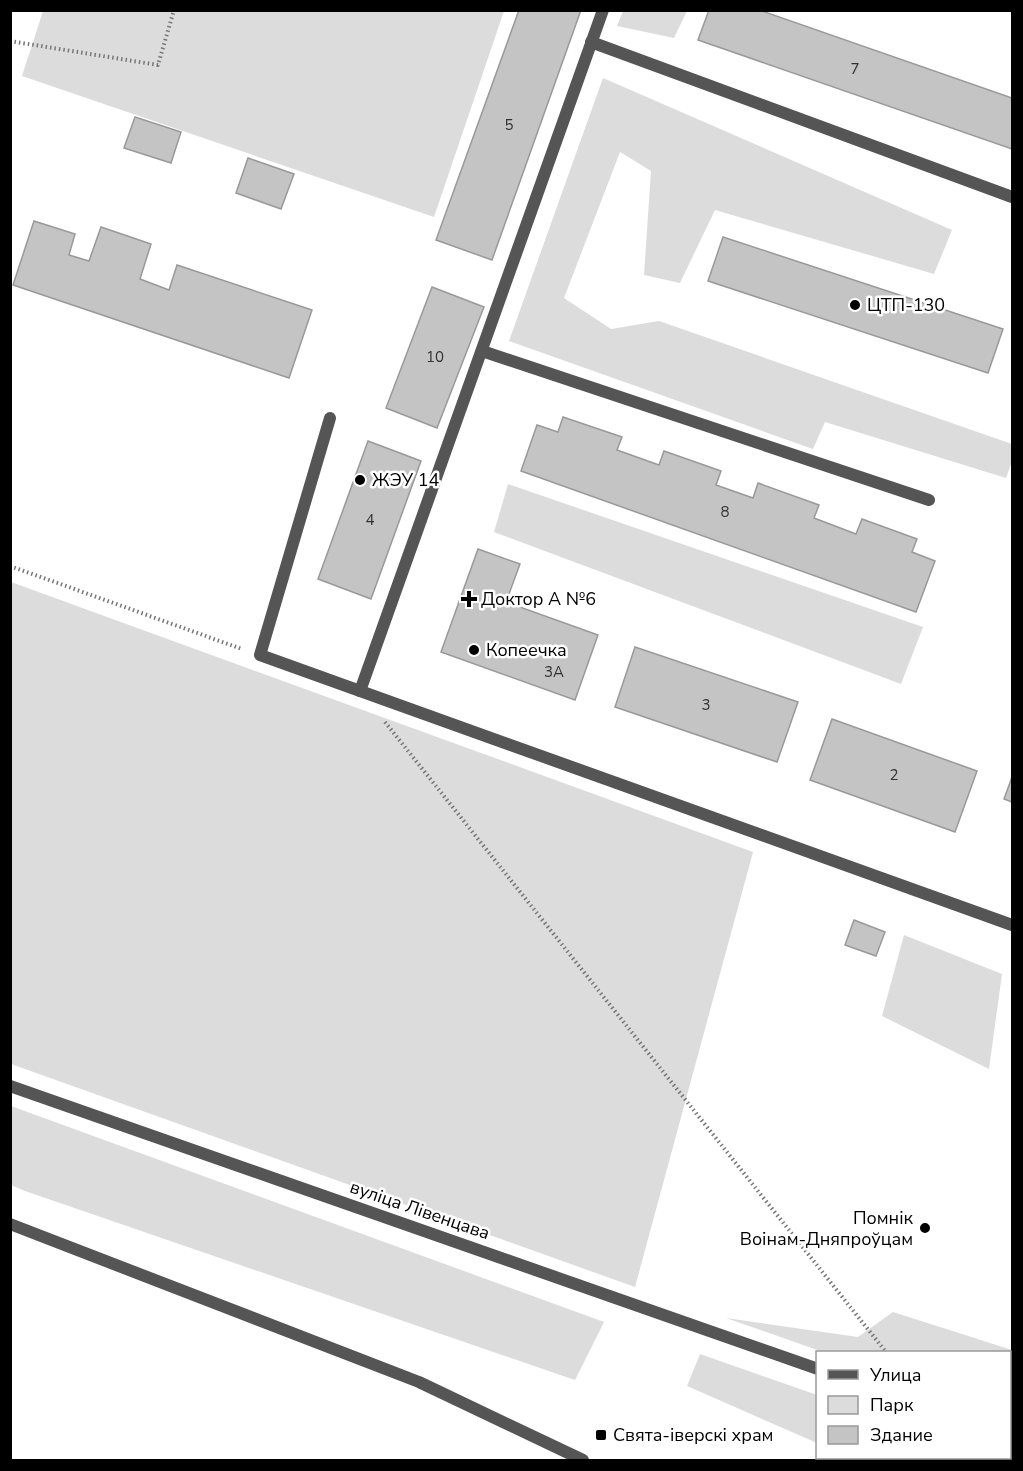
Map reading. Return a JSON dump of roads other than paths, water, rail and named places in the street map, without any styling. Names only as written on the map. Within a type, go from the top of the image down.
[{"type":"street","points":[[360,691],[603,10]]},
{"type":"street","points":[[591,42],[1012,197]]},
{"type":"street","points":[[482,351],[929,500]]},
{"type":"street","points":[[330,418],[260,655],[1012,925]]},
{"type":"street","name":"вуліца Лівенцава","points":[[10,1086],[816,1368]]},
{"type":"street","points":[[10,1224],[408,1377],[583,1461]]},
{"type":"place","name":"ЦТП-130","points":[[855,305]]},
{"type":"place","name":"ЖЭУ 14","points":[[360,480]]},
{"type":"place","name":"Доктор А №6","points":[[469,599]]},
{"type":"place","name":"Копеечка","points":[[474,650]]},
{"type":"place","name":"Помнік Воінам-Дняпроўцам","points":[[925,1228]]},
{"type":"place","name":"Свята-іверскі храм","points":[[601,1435]]}]
